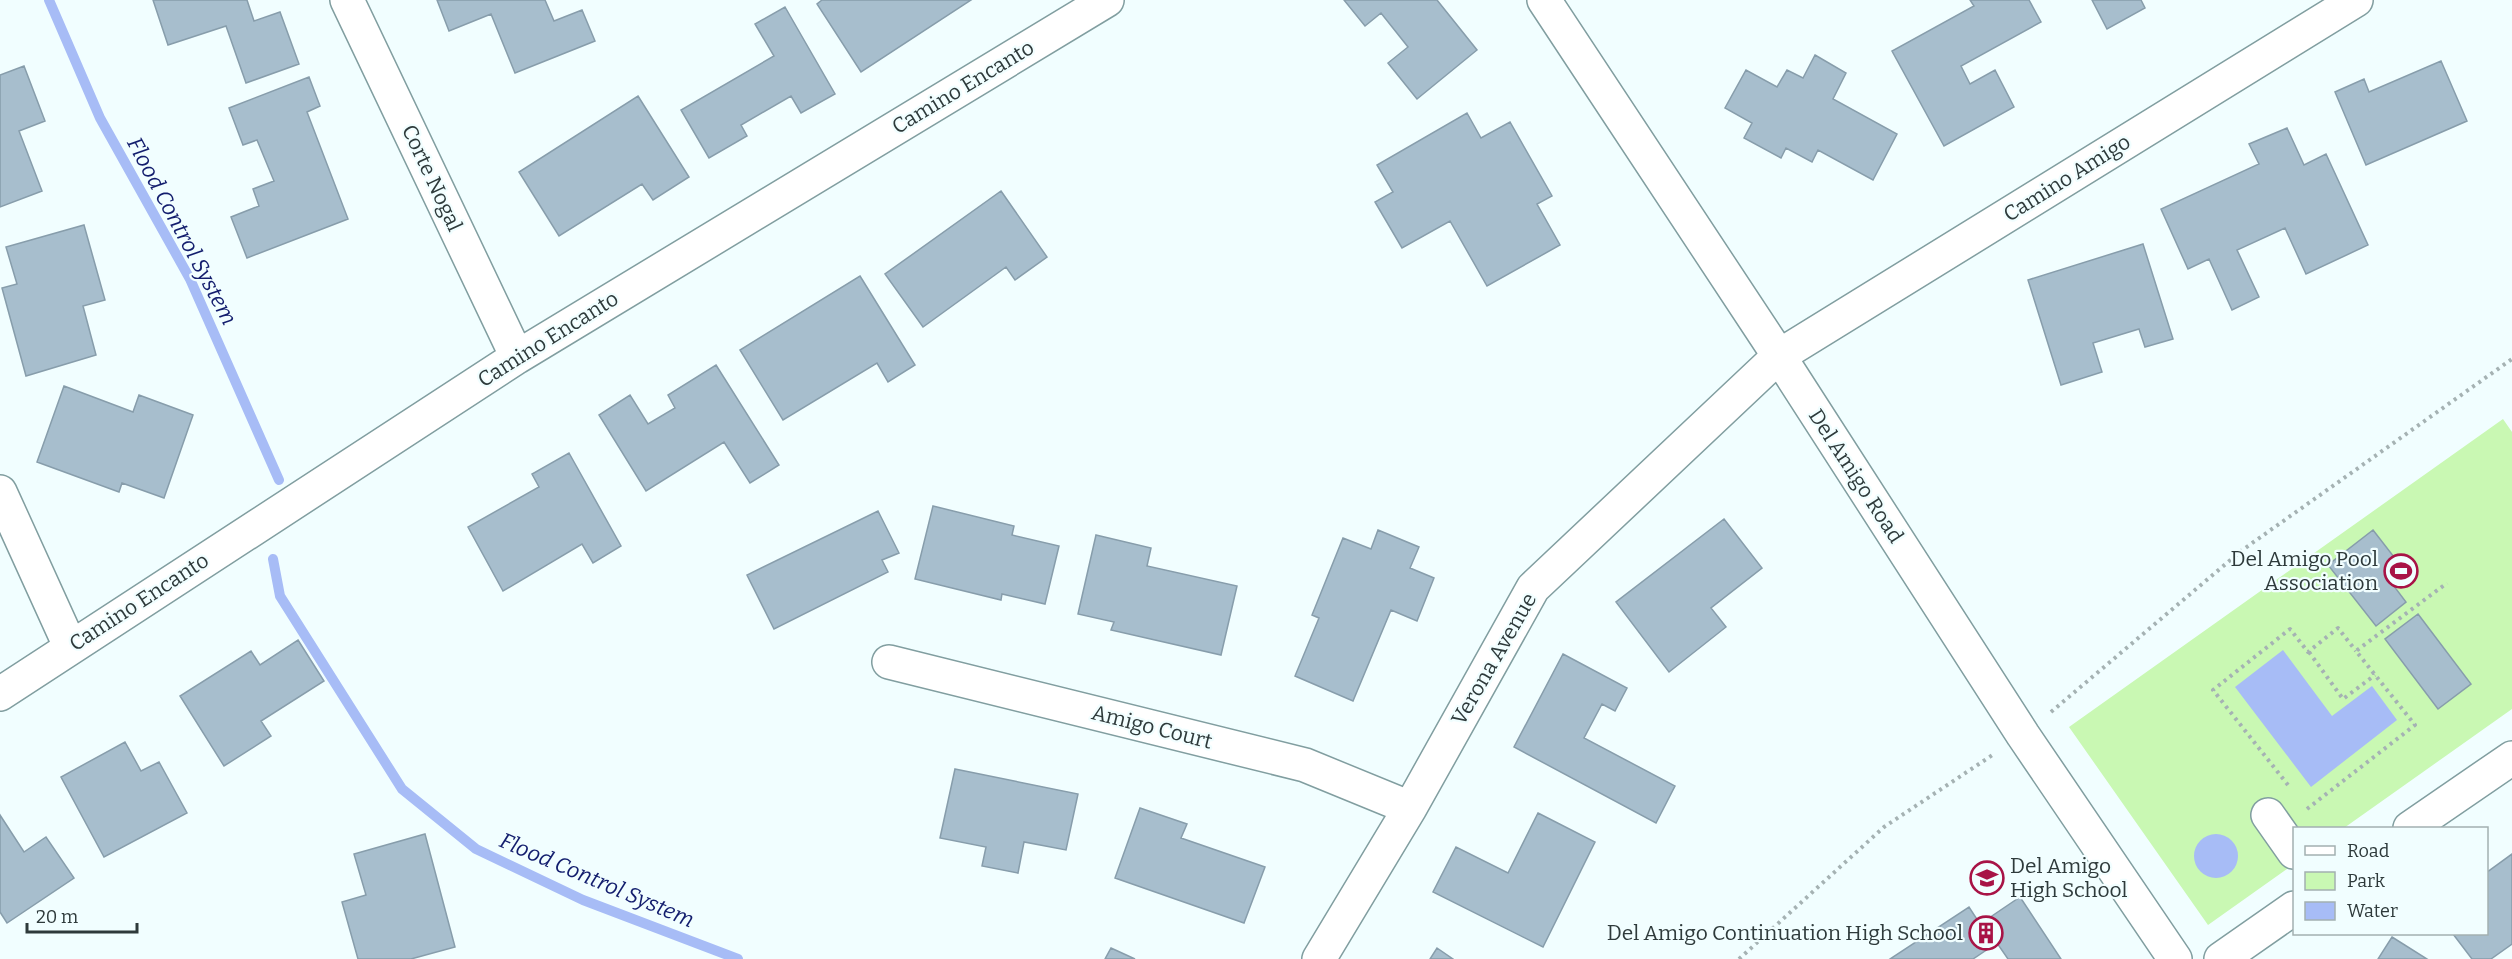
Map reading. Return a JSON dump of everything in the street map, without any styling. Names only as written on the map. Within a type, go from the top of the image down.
[{"type":"street","name":"Corte Nogal","points":[[347,0],[517,357]]},
{"type":"street","name":"Camino Encanto","points":[[0,694],[70,646],[517,357],[1107,0]]},
{"type":"street","name":"Camino Amigo","points":[[1779,356],[2356,0]]},
{"type":"street","name":"Del Amigo Road","points":[[1556,5],[2023,735],[2175,959]]},
{"type":"street","name":"Verona Avenue","points":[[1319,959],[1410,808],[1533,588],[1779,356]]},
{"type":"street","points":[[0,492],[70,646]]},
{"type":"street","name":"Amigo Court","points":[[889,662],[1305,765],[1410,808]]},
{"type":"street","points":[[2411,827],[2512,758]]},
{"type":"street","points":[[2268,815],[2293,849]]},
{"type":"street","points":[[2221,959],[2293,909]]},
{"type":"path","points":[[1739,959],[1884,827],[2023,735],[2241,551],[2512,359]]},
{"type":"path","points":[[2356,651],[2447,583]]},
{"type":"path","points":[[2302,802],[2308,811],[2415,725],[2338,628],[2308,652]]},
{"type":"path","points":[[2295,794],[2213,690],[2290,629],[2343,699],[2375,675]]},
{"type":"green space","name":"Del Amigo Pool Association","points":[[2503,419],[2512,432],[2512,709],[2345,827],[2293,827],[2293,865],[2208,925],[2069,727]]},
{"type":"water","points":[[2283,650],[2332,716],[2372,686],[2397,720],[2311,787],[2235,687]]},
{"type":"water","points":[[2216,834],[2231,841],[2238,856],[2231,871],[2216,878],[2201,871],[2194,856],[2201,841]]},
{"type":"building","points":[[153,0],[247,0],[254,21],[280,12],[299,64],[246,83],[226,26],[168,45]]},
{"type":"building","points":[[437,0],[545,0],[554,21],[582,10],[595,41],[515,73],[491,14],[449,31]]},
{"type":"building","points":[[822,0],[971,0],[861,72],[817,4]]},
{"type":"building","points":[[1344,0],[1437,0],[1477,50],[1417,99],[1388,63],[1408,47],[1381,13],[1365,26]]},
{"type":"building","points":[[1970,0],[2029,0],[2041,22],[1961,66],[1970,84],[1995,70],[2014,107],[1944,146],[1892,51],[1974,6]]},
{"type":"building","points":[[2092,0],[2141,0],[2145,8],[2107,29]]},
{"type":"building","points":[[785,7],[835,94],[801,113],[791,96],[741,125],[747,136],[709,158],[681,110],[774,56],[755,24]]},
{"type":"building","points":[[1815,55],[1846,73],[1833,99],[1897,134],[1873,180],[1818,150],[1812,162],[1786,148],[1781,158],[1744,138],[1752,123],[1725,108],[1746,70],[1777,87],[1787,70],[1803,78]]},
{"type":"building","points":[[2441,61],[2467,121],[2366,165],[2335,92],[2364,79],[2369,92]]},
{"type":"building","points":[[24,66],[45,121],[19,131],[42,191],[0,207],[0,75]]},
{"type":"building","points":[[309,77],[320,106],[307,112],[348,219],[247,258],[231,217],[259,206],[253,189],[274,181],[257,140],[243,145],[229,108]]},
{"type":"building","points":[[638,96],[689,177],[653,200],[642,184],[559,236],[519,172]]},
{"type":"building","points":[[1467,113],[1481,138],[1510,122],[1552,196],[1537,204],[1560,245],[1487,286],[1450,221],[1402,248],[1375,202],[1393,192],[1377,165]]},
{"type":"building","points":[[2287,128],[2304,165],[2326,154],[2368,245],[2306,274],[2285,228],[2237,250],[2259,297],[2232,310],[2209,259],[2188,269],[2161,209],[2259,164],[2249,144]]},
{"type":"building","points":[[1001,191],[1047,257],[1015,280],[1006,267],[923,327],[885,274]]},
{"type":"building","points":[[84,225],[105,300],[83,306],[96,355],[26,376],[2,288],[17,284],[6,247]]},
{"type":"building","points":[[2143,244],[2173,339],[2145,347],[2139,329],[2093,343],[2102,372],[2061,385],[2028,280]]},
{"type":"building","points":[[860,276],[915,365],[888,382],[877,363],[783,420],[740,350]]},
{"type":"building","points":[[716,365],[779,465],[750,483],[724,442],[646,491],[599,415],[630,395],[648,424],[675,408],[668,395]]},
{"type":"building","points":[[64,386],[133,412],[139,395],[193,415],[164,498],[122,483],[119,492],[37,462]]},
{"type":"building","points":[[569,453],[621,546],[593,563],[582,544],[503,591],[468,527],[539,487],[532,474]]},
{"type":"building","points":[[933,506],[1014,526],[1012,535],[1059,546],[1045,604],[1002,594],[1001,600],[915,579]]},
{"type":"building","points":[[878,511],[899,553],[882,560],[888,572],[774,629],[747,575]]},
{"type":"building","points":[[1724,519],[1762,568],[1711,608],[1726,627],[1669,672],[1616,602]]},
{"type":"building","points":[[1378,530],[1419,547],[1410,568],[1434,578],[1417,621],[1391,610],[1353,701],[1295,676],[1319,618],[1312,615],[1343,538],[1371,549]]},
{"type":"building","points":[[2373,530],[2401,566],[2387,577],[2406,602],[2376,626],[2328,565]]},
{"type":"building","points":[[1096,535],[1151,548],[1147,566],[1237,586],[1221,655],[1111,630],[1114,622],[1078,614]]},
{"type":"building","points":[[2418,614],[2471,684],[2438,709],[2385,639]]},
{"type":"building","points":[[298,640],[324,681],[261,721],[271,736],[224,766],[180,696],[251,651],[260,665]]},
{"type":"building","points":[[1563,654],[1627,688],[1615,711],[1602,704],[1584,738],[1675,786],[1656,823],[1514,747]]},
{"type":"building","points":[[125,742],[141,771],[159,762],[187,813],[104,857],[61,777]]},
{"type":"building","points":[[955,769],[1078,794],[1066,850],[1024,842],[1018,873],[982,866],[986,847],[940,838]]},
{"type":"building","points":[[1140,808],[1187,824],[1181,838],[1265,867],[1244,923],[1115,878]]},
{"type":"building","points":[[1538,813],[1595,842],[1543,947],[1433,892],[1456,847],[1508,873]]},
{"type":"building","points":[[0,815],[24,852],[46,837],[74,878],[7,923],[0,912]]},
{"type":"building","points":[[425,834],[455,947],[411,959],[358,959],[342,902],[366,895],[354,854]]},
{"type":"building","points":[[2512,854],[2512,944],[2491,959],[2472,959],[2454,935],[2488,935],[2488,872]]},
{"type":"building","name":"Del Amigo Continuation High School","points":[[2020,897],[2061,959],[2008,959],[1997,943],[1973,959],[1890,959],[1969,907],[1980,924]]},
{"type":"building","points":[[2392,937],[2427,959],[2378,959]]},
{"type":"building","points":[[1111,948],[1135,959],[1105,959]]},
{"type":"building","points":[[1437,948],[1453,959],[1430,959]]},
{"type":"waterway","name":"Flood Control System","points":[[49,0],[100,118],[190,279],[279,480]]},
{"type":"waterway","name":"Flood Control System","points":[[273,559],[280,596],[402,789],[476,849],[583,900],[738,959]]},
{"type":"place","name":"Del Amigo Pool Association","points":[[2401,571]]},
{"type":"place","name":"Del Amigo High School","points":[[1987,878]]},
{"type":"place","name":"Del Amigo Continuation High School","points":[[1986,933]]}]
